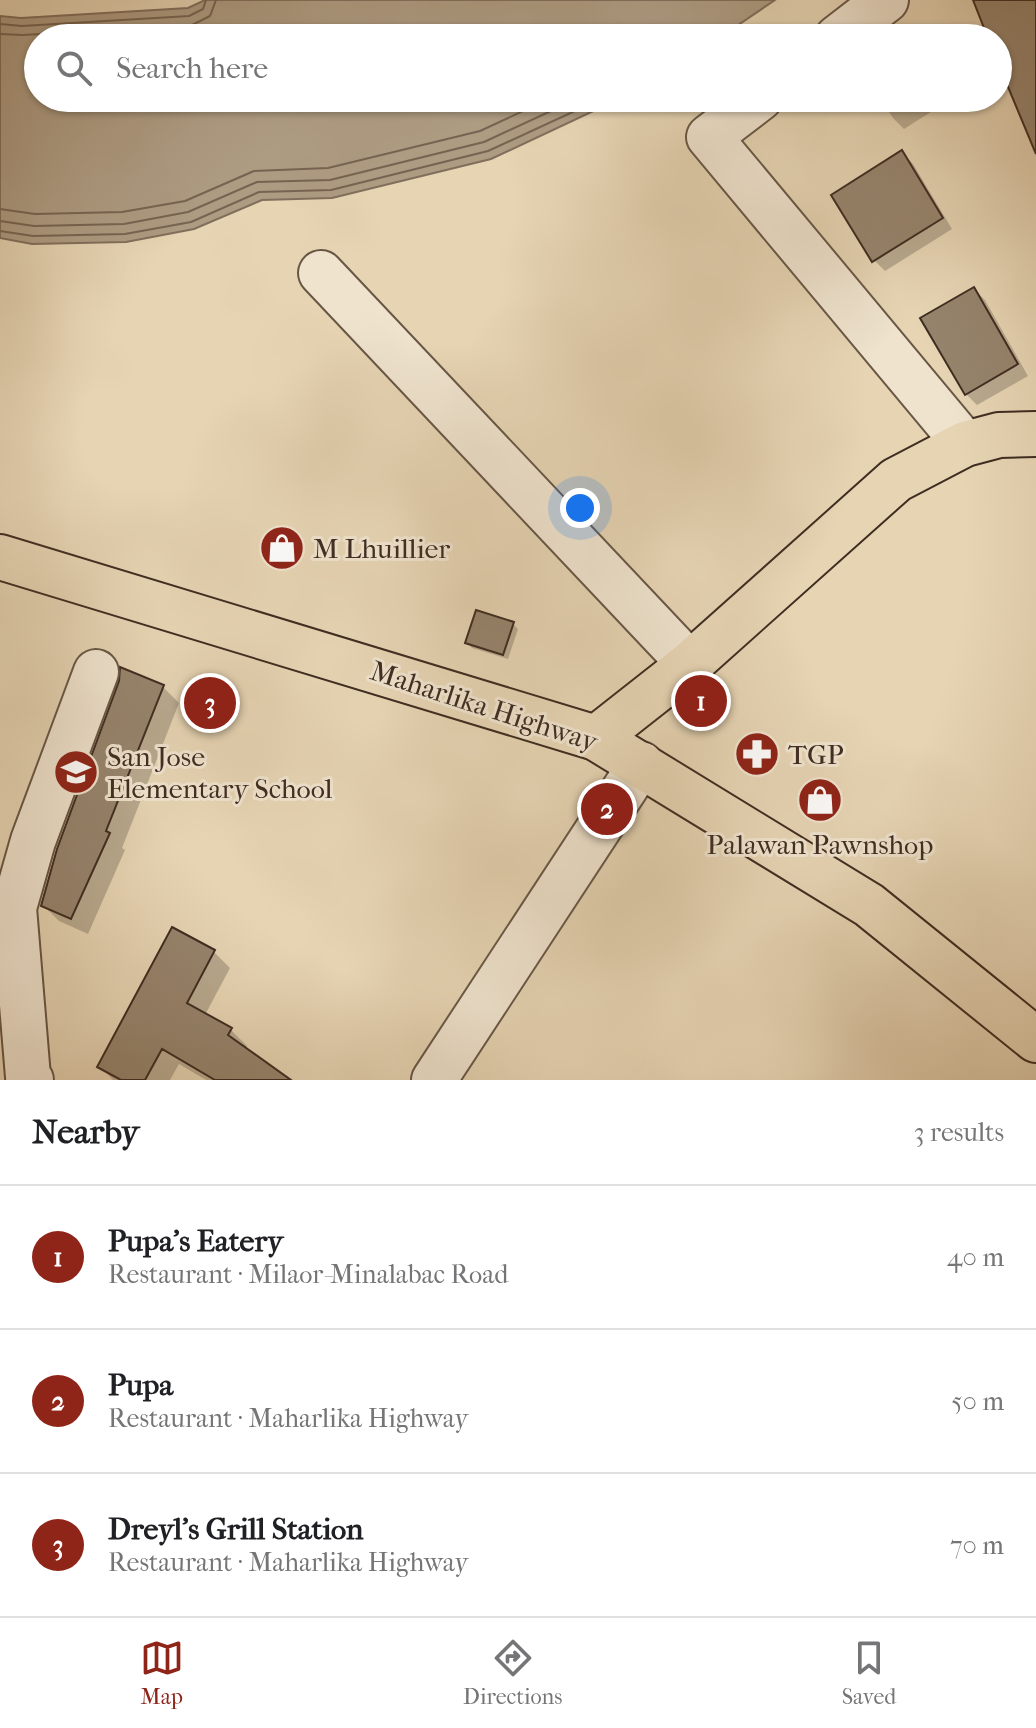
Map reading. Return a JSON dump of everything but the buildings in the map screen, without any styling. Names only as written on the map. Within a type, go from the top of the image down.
[{"type":"main road","points":[[596,738],[690,664],[896,480],[965,444],[999,435],[1036,434]]},
{"type":"main road","name":"Maharlika Highway","points":[[0,557],[596,738],[869,905],[1036,1040]]},
{"type":"street","points":[[855,24],[886,0]]},
{"type":"street","points":[[742,112],[709,137],[965,444]]},
{"type":"street","points":[[321,273],[690,664]]},
{"type":"street","points":[[31,1080],[28,1077],[14,908],[33,841],[96,672]]},
{"type":"street","points":[[434,1080],[641,764]]},
{"type":"water","points":[[205,0],[775,0],[740,24],[24,24],[24,112],[591,112],[491,159],[332,198],[262,200],[194,229],[126,242],[32,244],[0,238],[0,16],[21,18],[188,8]]},
{"type":"place","name":"M Lhuillier","points":[[282,548]]},
{"type":"place","name":"Pupa's Eatery","points":[[701,701]]},
{"type":"place","name":"Dreyl's Grill Station","points":[[210,703]]},
{"type":"place","name":"TGP","points":[[757,754]]},
{"type":"place","name":"San Jose Elementary School","points":[[76,772]]},
{"type":"place","name":"Palawan Pawnshop","points":[[820,800]]},
{"type":"place","name":"Pupa","points":[[607,809]]}]
